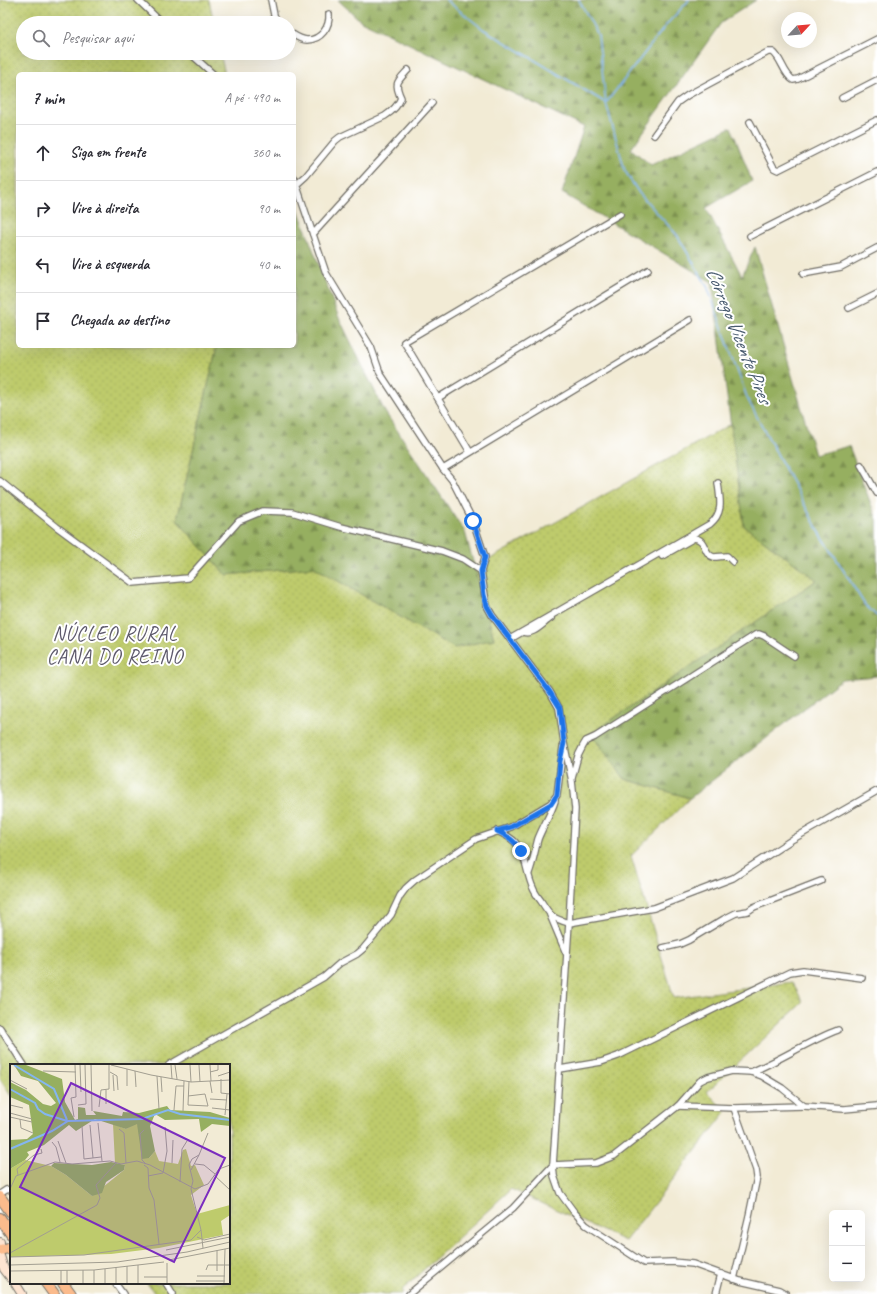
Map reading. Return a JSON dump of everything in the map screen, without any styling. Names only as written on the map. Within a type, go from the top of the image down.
[{"type":"highway","points":[[0,1195],[10,1210]]},
{"type":"highway","points":[[0,1218],[10,1233]]},
{"type":"highway","points":[[0,1250],[8,1248],[10,1249]]},
{"type":"highway","points":[[47,1284],[54,1294]]},
{"type":"highway","points":[[64,1284],[71,1294]]},
{"type":"main road","points":[[0,1256],[2,1267],[10,1277]]},
{"type":"main road","points":[[16,1284],[22,1294]]},
{"type":"street","points":[[138,0],[155,16]]},
{"type":"street","points":[[271,0],[274,16]]},
{"type":"street","points":[[296,36],[306,40],[321,35],[327,28],[330,21],[329,14]]},
{"type":"street","points":[[654,135],[678,102],[688,95],[768,52],[773,52],[776,55],[788,77],[793,80],[798,79],[877,39]]},
{"type":"street","points":[[197,60],[211,72]]},
{"type":"street","points":[[408,70],[396,84],[400,98],[399,102],[391,112],[340,137],[306,176],[296,185],[326,273],[371,347],[380,373],[443,469],[452,480],[473,521],[485,557],[481,571],[487,606],[560,708],[575,809],[570,923],[554,1176],[564,1200],[586,1225],[644,1263],[672,1262],[693,1264],[734,1279],[779,1290],[786,1294]]},
{"type":"street","points":[[842,98],[877,80]]},
{"type":"street","points":[[313,234],[432,102]]},
{"type":"street","points":[[750,122],[774,168],[778,170],[877,120]]},
{"type":"street","points":[[750,236],[877,172]]},
{"type":"street","points":[[470,452],[404,342],[620,214]]},
{"type":"street","points":[[803,274],[840,267],[877,248]]},
{"type":"street","points":[[438,398],[648,270]]},
{"type":"street","points":[[849,308],[877,294]]},
{"type":"street","points":[[443,469],[690,320]]},
{"type":"street","points":[[861,465],[877,493]]},
{"type":"street","points":[[0,481],[57,527],[133,583],[188,578],[239,521],[263,511],[292,512],[341,527],[442,551],[463,559],[481,571]]},
{"type":"street","points":[[510,638],[523,632],[710,524],[717,518],[720,510],[718,483]]},
{"type":"street","points":[[523,632],[526,633],[534,631],[549,619],[694,538],[698,538],[702,541],[711,556],[727,556],[733,562]]},
{"type":"street","points":[[572,781],[578,756],[586,741],[601,733],[754,635],[759,634],[764,636],[794,656]]},
{"type":"street","points":[[529,874],[538,840],[544,824],[552,811],[557,795],[560,761],[564,743]]},
{"type":"street","points":[[550,915],[556,919],[570,923],[654,908],[733,878],[793,839],[877,791]]},
{"type":"street","points":[[171,1064],[324,977],[340,963],[363,949],[391,915],[400,896],[406,888],[415,880],[476,839],[511,827],[535,814],[551,804],[557,795]]},
{"type":"street","points":[[497,831],[510,837],[516,843],[525,860],[533,888],[550,915],[567,956]]},
{"type":"street","points":[[663,948],[680,944],[724,919],[748,911],[754,907],[821,881]]},
{"type":"street","points":[[560,1069],[601,1062],[618,1056],[790,972],[803,970],[862,978]]},
{"type":"street","points":[[0,1028],[23,1064]]},
{"type":"street","points":[[751,1072],[821,1036],[838,1030]]},
{"type":"street","points":[[409,1294],[513,1208],[554,1165],[596,1163],[614,1156],[678,1106],[700,1081],[708,1077],[732,1071],[751,1072],[762,1076],[782,1088],[804,1106]]},
{"type":"street","points":[[678,1106],[734,1108],[804,1106],[844,1109],[877,1106]]},
{"type":"street","points":[[734,1108],[756,1170],[757,1177],[750,1216],[734,1279]]},
{"type":"street","points":[[0,1195],[6,1190],[10,1189]]},
{"type":"street","points":[[716,1294],[721,1274]]},
{"type":"street","points":[[116,1284],[123,1294]]},
{"type":"street","points":[[167,1284],[173,1294]]},
{"type":"green space","points":[[0,0],[209,0],[212,16],[16,16],[16,60],[222,60],[225,72],[16,72],[16,348],[217,348],[177,520],[226,575],[314,567],[454,648],[494,639],[474,568],[731,424],[744,526],[817,580],[591,734],[625,779],[690,798],[631,856],[674,998],[792,982],[803,1002],[707,1092],[726,1112],[625,1241],[511,1189],[403,1289],[402,1294],[155,1294],[148,1284],[230,1284],[230,1064],[10,1064],[10,1094],[0,1079]]},
{"type":"green space","points":[[338,0],[756,0],[721,23],[631,149],[651,165],[731,127],[752,181],[706,208],[742,276],[755,247],[815,455],[849,446],[877,520],[877,676],[842,679],[690,798],[625,779],[591,734],[817,580],[744,526],[712,282],[562,193],[584,127],[361,21]]},
{"type":"green space","points":[[296,204],[339,318],[385,412],[465,532],[494,639],[454,648],[314,567],[226,575],[177,520],[217,348],[296,348]]},
{"type":"waterway","name":"Córrego Vicente Pires","points":[[446,0],[483,29],[606,103],[625,171],[639,193],[677,235],[707,286],[748,400],[817,528],[865,605],[877,616]]},
{"type":"waterway","points":[[579,0],[598,35],[606,103]]},
{"type":"waterway","points":[[606,103],[667,24],[689,0]]},
{"type":"district","name":"NÚCLEO RURAL CANA DO REINO","points":[[115,644]]},
{"type":"route","points":[[473,521],[485,557],[481,571],[487,606],[560,708],[564,743],[560,761],[557,795],[551,804],[535,814],[511,827],[497,831],[510,837],[521,851]]}]
